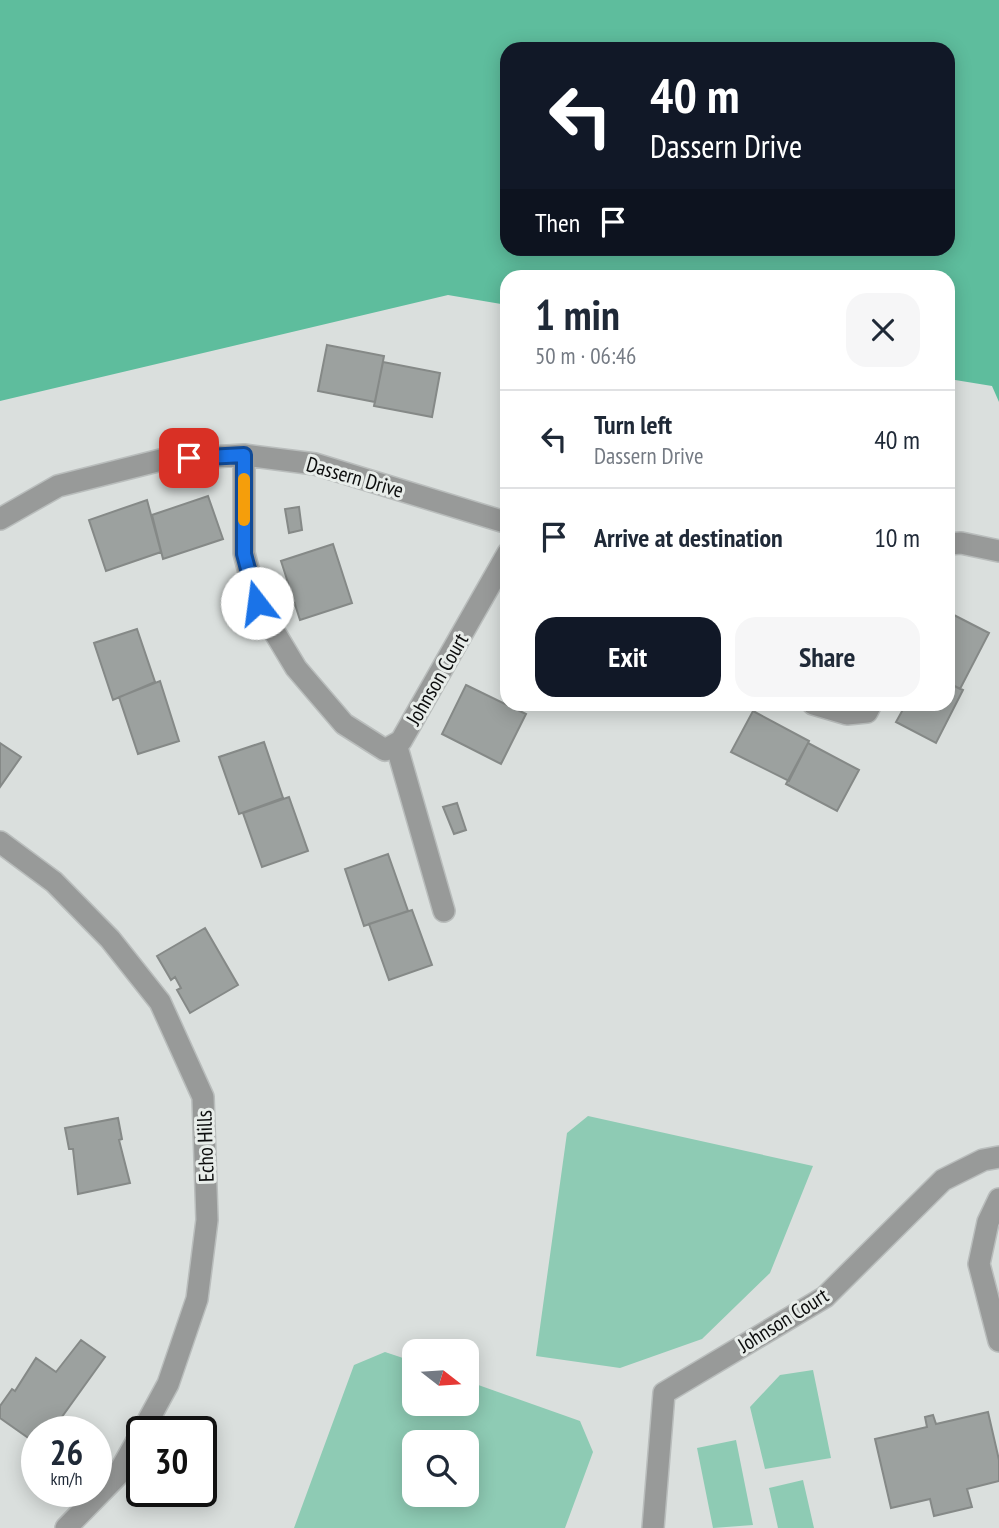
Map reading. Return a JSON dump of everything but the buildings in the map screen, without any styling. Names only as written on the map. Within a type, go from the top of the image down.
[{"type":"street","name":"Dassern Drive","points":[[0,519],[58,486],[161,460],[244,455],[315,464],[500,521]]},
{"type":"street","name":"Johnson Court","points":[[244,455],[244,554],[257,603],[296,668],[344,724],[385,750],[401,741],[500,567]]},
{"type":"street","points":[[955,543],[999,551]]},
{"type":"street","points":[[836,711],[846,714],[868,711]]},
{"type":"street","points":[[396,744],[444,911]]},
{"type":"street","name":"Echo Hills","points":[[0,842],[54,882],[110,939],[160,1002],[203,1097],[207,1220],[197,1299],[168,1384],[151,1416]]},
{"type":"street","name":"Johnson Court","points":[[653,1528],[664,1393],[825,1297],[908,1211],[943,1180],[983,1160],[999,1157]]},
{"type":"street","points":[[999,1199],[988,1222],[979,1264],[999,1340]]},
{"type":"street","name":"Echo Hills","points":[[66,1528],[117,1476],[126,1460]]},
{"type":"green space","points":[[0,0],[999,0],[999,402],[992,386],[955,380],[955,270],[500,270],[500,304],[448,295],[0,401]]},
{"type":"green space","points":[[588,1116],[813,1166],[770,1273],[702,1339],[620,1368],[536,1356],[567,1133]]},
{"type":"green space","points":[[385,1352],[402,1358],[402,1416],[480,1416],[480,1386],[580,1421],[593,1452],[565,1528],[294,1528],[354,1365]]},
{"type":"green space","points":[[813,1370],[831,1458],[765,1469],[750,1407],[780,1375]]},
{"type":"green space","points":[[736,1440],[753,1525],[713,1528],[697,1448]]},
{"type":"green space","points":[[803,1480],[814,1528],[778,1528],[769,1488]]},
{"type":"slow traffic","points":[[244,479],[244,520]]},
{"type":"route","points":[[189,458],[244,455],[244,554],[257,603]]}]
